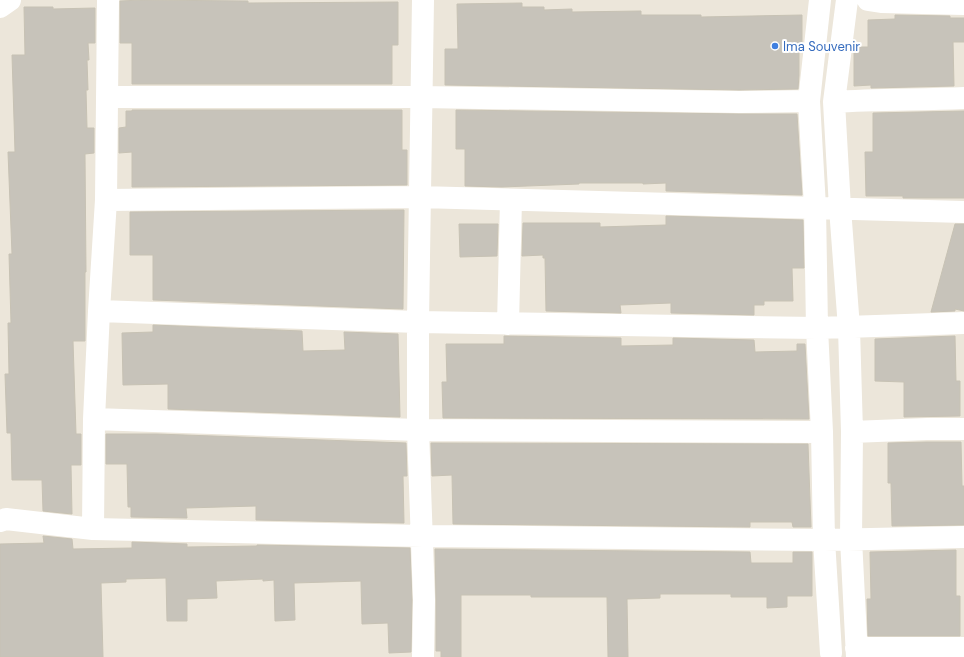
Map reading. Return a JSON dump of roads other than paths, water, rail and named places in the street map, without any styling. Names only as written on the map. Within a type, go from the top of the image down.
[{"type":"street","points":[[0,7],[10,0]]},
{"type":"street","points":[[93,529],[94,419],[106,200],[108,0]]},
{"type":"street","points":[[423,0],[418,322],[418,430],[423,536],[423,657]]},
{"type":"street","points":[[820,0],[809,101],[815,207],[817,328],[822,432],[824,540],[831,654]]},
{"type":"street","points":[[847,0],[834,102],[849,328],[852,432],[851,539],[857,653],[964,648]]},
{"type":"street","points":[[868,0],[881,2],[964,4]]},
{"type":"street","points":[[107,97],[421,97],[739,102],[809,101]]},
{"type":"street","points":[[834,102],[964,98]]},
{"type":"street","points":[[106,200],[420,197],[964,212]]},
{"type":"street","points":[[508,324],[511,200]]},
{"type":"street","points":[[99,311],[508,324],[849,328],[964,323]]},
{"type":"street","points":[[94,419],[418,430],[822,432]]},
{"type":"street","points":[[852,432],[964,429]]},
{"type":"street","points":[[2,518],[93,529],[423,536],[824,540],[964,537]]},
{"type":"place","name":"Ima Souvenir","points":[[775,46]]}]
